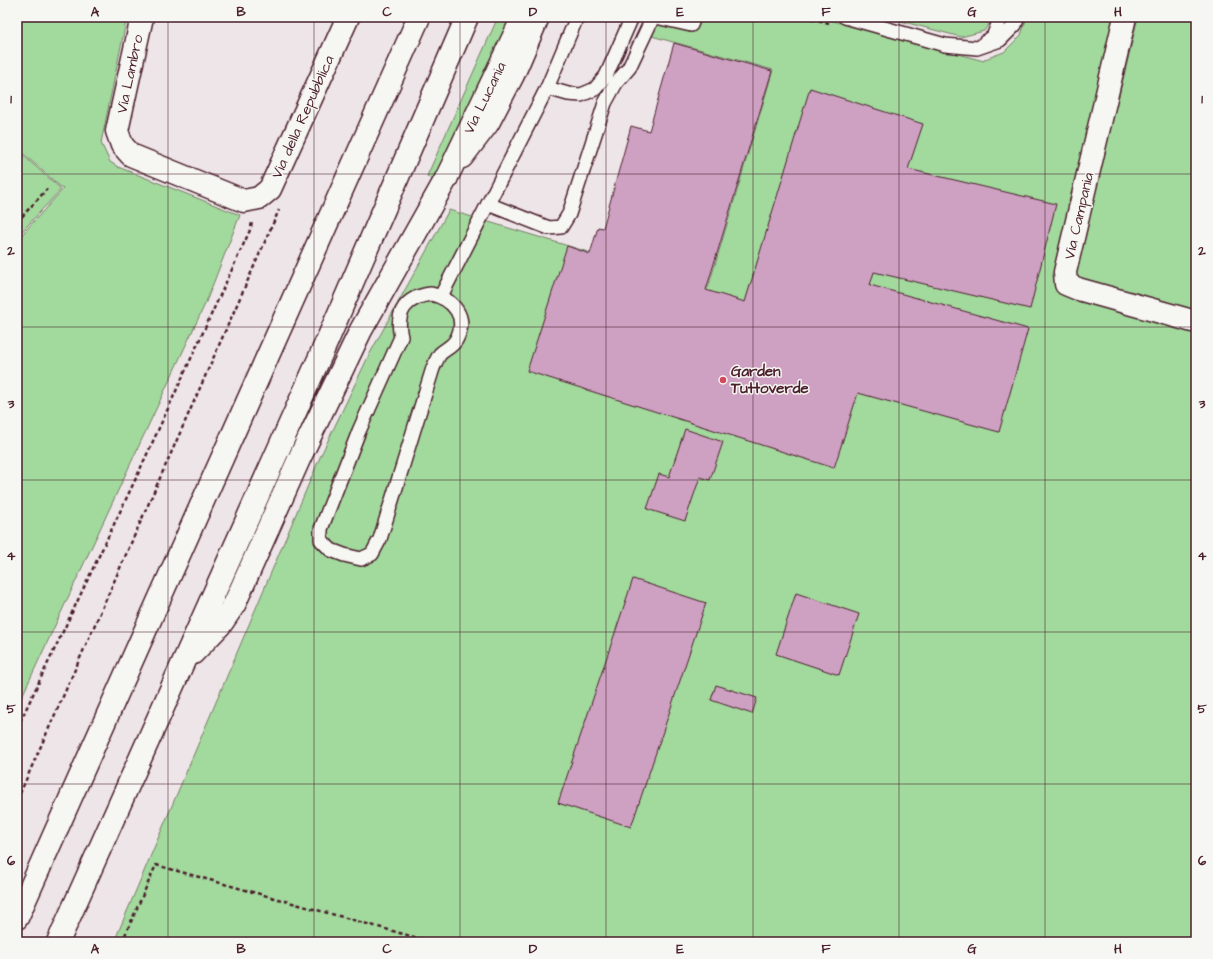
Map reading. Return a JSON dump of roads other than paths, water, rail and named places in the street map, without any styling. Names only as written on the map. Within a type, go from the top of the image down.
[{"type":"main road","name":"Via Lambro","points":[[142,17],[117,132],[122,145],[131,155],[244,202]]},
{"type":"main road","name":"Via della Repubblica","points":[[244,202],[259,198],[270,189],[348,17]]},
{"type":"main road","points":[[17,918],[419,17]]},
{"type":"main road","points":[[58,942],[327,341],[467,17]]},
{"type":"main road","name":"Via Lucania","points":[[446,179],[523,17]]},
{"type":"main road","points":[[172,686],[187,661],[221,624],[234,605],[307,443],[361,330],[446,179],[488,123],[513,75],[538,17]]},
{"type":"main road","name":"Via Campania","points":[[1125,17],[1065,272],[1066,284],[1078,289],[1196,322]]},
{"type":"lane","points":[[441,296],[547,88],[577,17]]},
{"type":"lane","points":[[547,88],[568,94],[581,95],[595,89],[606,76],[632,17]]},
{"type":"lane","points":[[488,204],[548,228],[561,227],[569,214],[605,103],[616,83],[629,68],[655,17],[691,25],[694,17]]},
{"type":"lane","points":[[844,17],[945,45],[976,48],[1000,40],[1015,25],[1018,17]]},
{"type":"lane","points":[[976,48],[993,37],[1001,17]]},
{"type":"lane","points":[[431,294],[441,296],[450,302],[457,310],[460,320],[460,330],[456,340],[449,348],[440,354],[433,368],[380,539],[372,554],[361,559],[331,550],[321,540],[321,529],[359,430],[401,337],[399,327],[400,316],[404,307],[411,299],[421,295],[431,294]]},
{"type":"place","name":"Garden Tuttoverde","points":[[723,380]]}]
